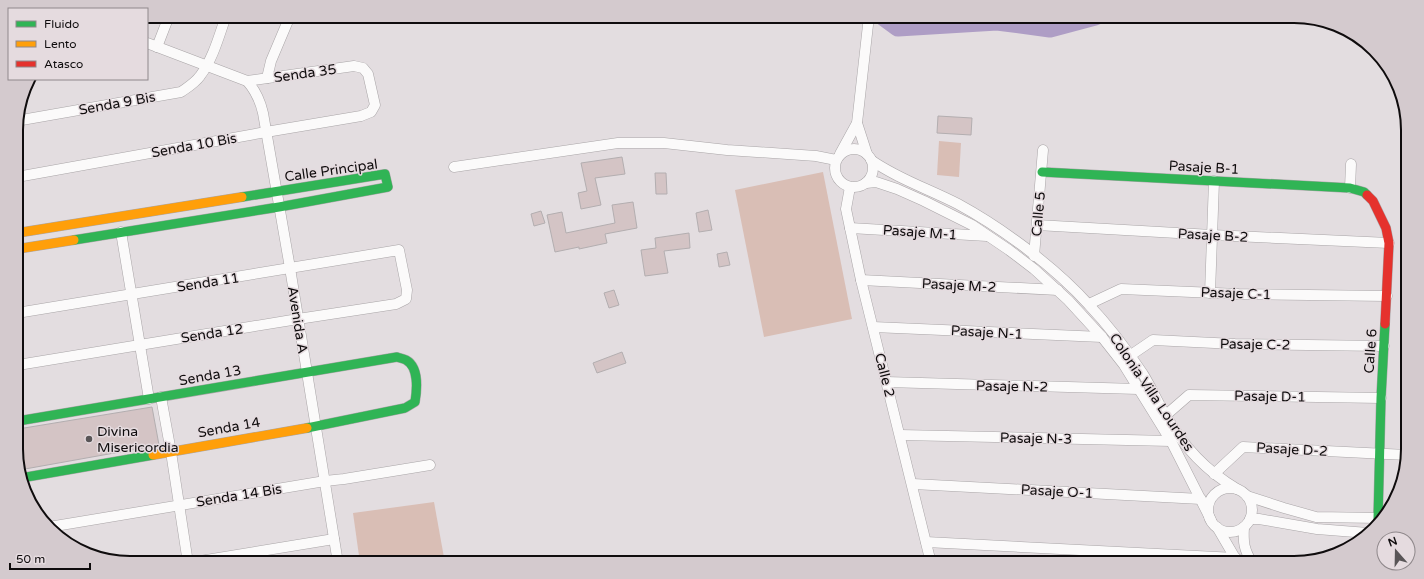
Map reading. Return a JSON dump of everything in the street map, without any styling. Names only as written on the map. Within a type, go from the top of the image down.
[{"type":"street","points":[[165,23],[152,45],[247,81]]},
{"type":"street","name":"Senda 9 Bis","points":[[23,120],[181,92],[200,76],[207,65],[223,23]]},
{"type":"street","points":[[267,78],[271,61],[287,23]]},
{"type":"street","points":[[857,123],[873,172],[866,183],[861,186],[850,187],[843,185],[838,180],[834,167],[857,123],[868,23]]},
{"type":"street","name":"Senda 35","points":[[247,81],[354,66],[363,68],[368,74],[374,105],[371,112]]},
{"type":"street","name":"Avenida A","points":[[247,81],[259,98],[266,132],[290,268],[337,556]]},
{"type":"street","name":"Senda 10 Bis","points":[[23,176],[361,116],[371,112]]},
{"type":"street","points":[[454,167],[618,143],[664,143],[727,150],[838,157],[846,150],[853,149],[861,150],[869,157]]},
{"type":"street","name":"Calle 5","points":[[1034,256],[1043,150]]},
{"type":"street","name":"Colonia Villa Lourdes","points":[[869,157],[885,170],[959,205],[1015,240],[1051,268],[1089,304],[1130,355],[1144,376],[1166,415],[1188,447],[1214,474],[1237,489]]},
{"type":"street","points":[[1350,188],[1351,164]]},
{"type":"street","name":"Pasaje B-1","points":[[1042,172],[1350,188],[1364,192]]},
{"type":"street","name":"Calle Principal","points":[[23,232],[385,174],[388,187],[279,207],[23,248]]},
{"type":"street","points":[[1210,293],[1214,181]]},
{"type":"street","name":"Colonia Villa Lourdes","points":[[866,183],[876,182],[924,201],[961,219],[1009,250],[1058,290],[1102,337],[1124,365],[1171,441],[1214,523],[1234,556]]},
{"type":"street","name":"Calle 2","points":[[850,187],[846,209],[861,280],[913,484],[929,556]]},
{"type":"street","name":"Calle 6","points":[[1364,192],[1373,201],[1380,214],[1386,228],[1389,243],[1381,398],[1378,515]]},
{"type":"street","name":"Pasaje B-2","points":[[1037,226],[1212,236],[1389,243]]},
{"type":"street","name":"Pasaje M-1","points":[[850,228],[989,236]]},
{"type":"street","points":[[121,232],[149,399]]},
{"type":"street","name":"Senda 11","points":[[23,312],[399,250],[407,290],[406,299]]},
{"type":"street","name":"Pasaje M-2","points":[[861,280],[1058,290]]},
{"type":"street","name":"Pasaje C-1","points":[[1089,304],[1121,289],[1210,293],[1387,296]]},
{"type":"street","name":"Senda 12","points":[[23,364],[396,304],[406,299]]},
{"type":"street","name":"Pasaje N-1","points":[[873,327],[1102,337]]},
{"type":"street","name":"Pasaje C-2","points":[[1130,355],[1153,340],[1235,344],[1384,346]]},
{"type":"street","name":"Senda 13","points":[[23,420],[397,357],[407,360],[413,368],[417,393],[415,402]]},
{"type":"street","name":"Pasaje N-2","points":[[886,382],[1138,389]]},
{"type":"street","name":"Pasaje D-1","points":[[1166,415],[1190,395],[1381,398]]},
{"type":"street","points":[[161,398],[187,556]]},
{"type":"street","name":"Senda 14","points":[[27,477],[316,426],[405,408],[415,402]]},
{"type":"street","name":"Pasaje N-3","points":[[900,435],[1171,441]]},
{"type":"street","name":"Pasaje D-2","points":[[1214,474],[1243,447],[1401,455]]},
{"type":"street","name":"Senda 14 Bis","points":[[55,526],[430,465]]},
{"type":"street","name":"Pasaje O-1","points":[[913,484],[1201,498]]},
{"type":"street","points":[[1247,496],[1252,507],[1250,519],[1244,527],[1234,531],[1222,530],[1214,523],[1209,513],[1209,505],[1212,498],[1217,492],[1231,488],[1237,489],[1247,496],[1316,517],[1376,518]]},
{"type":"street","points":[[1250,519],[1259,519],[1317,529],[1361,532]]},
{"type":"street","points":[[1244,527],[1243,543],[1248,556]]},
{"type":"street","points":[[231,556],[334,539]]},
{"type":"street","points":[[926,542],[1155,556]]},
{"type":"shaded area","points":[[939,141],[961,143],[959,177],[937,175]]},
{"type":"shaded area","points":[[823,172],[852,319],[764,337],[735,190]]},
{"type":"shaded area","points":[[434,502],[444,556],[359,556],[353,513]]},
{"type":"building","points":[[938,116],[972,118],[971,135],[937,133]]},
{"type":"building","points":[[622,157],[625,174],[595,178],[601,205],[581,209],[578,193],[587,191],[581,163]]},
{"type":"building","points":[[655,173],[666,173],[667,194],[656,194]]},
{"type":"building","points":[[633,202],[637,228],[605,234],[607,243],[555,252],[547,215],[562,212],[566,233],[615,223],[612,205]]},
{"type":"building","points":[[708,210],[712,230],[699,232],[696,213]]},
{"type":"building","points":[[541,211],[545,223],[534,226],[531,214]]},
{"type":"building","points":[[689,233],[690,248],[664,251],[668,273],[645,276],[641,250],[656,248],[655,238]]},
{"type":"building","points":[[727,252],[730,265],[719,267],[717,254]]},
{"type":"building","points":[[614,290],[619,305],[609,308],[604,293]]},
{"type":"building","points":[[622,352],[626,363],[597,373],[593,363]]},
{"type":"building","name":"Divina Misericordia","points":[[152,407],[159,445],[25,469],[23,428]]},
{"type":"waterway","points":[[893,23],[898,27],[964,23]]},
{"type":"waterway","points":[[1012,23],[1050,28],[1069,23]]},
{"type":"traffic: fast","points":[[1042,172],[1350,188],[1364,192],[1367,195]]},
{"type":"traffic: fast","points":[[74,240],[279,207],[388,187],[385,174],[242,197]]},
{"type":"traffic: fast","points":[[1378,515],[1381,398],[1385,324]]},
{"type":"traffic: fast","points":[[23,420],[397,357],[406,360],[413,368],[416,379],[415,402],[405,408],[307,428]]},
{"type":"traffic: fast","points":[[27,477],[153,455]]},
{"type":"traffic: slow","points":[[23,232],[242,197]]},
{"type":"traffic: slow","points":[[23,248],[74,240]]},
{"type":"traffic: slow","points":[[153,455],[307,428]]},
{"type":"traffic: jam","points":[[1367,195],[1373,201],[1386,228],[1389,243],[1385,324]]},
{"type":"place","name":"Divina Misericordia","points":[[89,439]]}]
